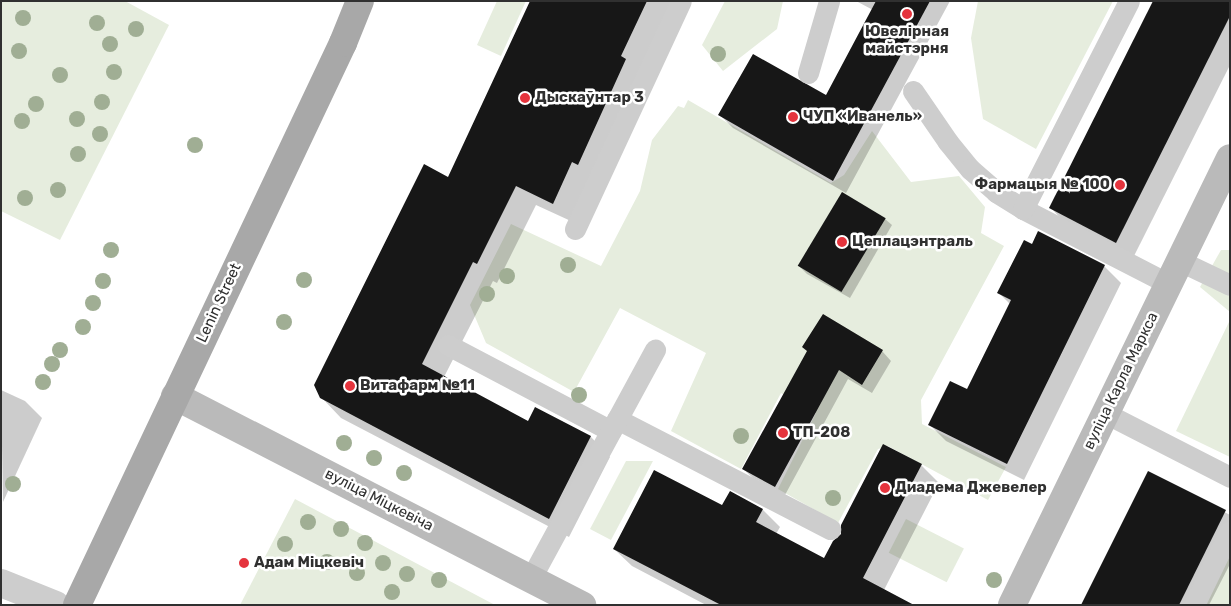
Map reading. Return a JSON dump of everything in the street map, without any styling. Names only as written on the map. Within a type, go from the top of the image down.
[{"type":"main road","name":"Lenin Street","points":[[77,605],[342,43],[360,1]]},
{"type":"main road","name":"вуліца Карла Маркса","points":[[1012,605],[1230,158]]},
{"type":"main road","name":"вуліца Міцкевіча","points":[[175,396],[582,605]]},
{"type":"street","points":[[1,583],[56,605]]},
{"type":"lane","points":[[575,229],[681,1]]},
{"type":"lane","points":[[808,73],[829,1]]},
{"type":"lane","points":[[1023,209],[1129,1]]},
{"type":"lane","points":[[913,91],[936,126],[970,169],[996,192],[1023,209],[1175,272],[1230,285]]},
{"type":"lane","points":[[448,345],[830,530]]},
{"type":"lane","points":[[531,578],[655,350]]},
{"type":"lane","points":[[1105,413],[1230,477]]},
{"type":"lane","points":[[1194,605],[1230,531]]},
{"type":"green space","points":[[1,1],[125,1],[169,25],[60,240],[1,211]]},
{"type":"green space","points":[[497,1],[526,1],[501,56],[477,45]]},
{"type":"green space","points":[[725,1],[783,1],[777,29],[723,71],[702,45]]},
{"type":"green space","points":[[978,1],[1113,1],[1036,149],[983,119],[971,38]]},
{"type":"green space","points":[[688,100],[831,183],[844,175],[872,131],[911,182],[959,176],[985,207],[981,233],[1004,246],[921,400],[922,424],[1006,467],[988,500],[888,446],[878,449],[838,523],[778,489],[816,413],[781,393],[741,469],[671,431],[706,353],[620,308],[574,392],[486,343],[470,305],[511,224],[601,266],[640,191],[652,140],[678,106],[684,108]]},
{"type":"green space","points":[[1221,250],[1230,250],[1230,312],[1200,287]]},
{"type":"green space","points":[[1230,320],[1230,457],[1176,431]]},
{"type":"green space","points":[[626,461],[653,461],[611,540],[590,529]]},
{"type":"green space","points":[[295,499],[495,605],[240,605]]},
{"type":"green space","points":[[906,519],[964,549],[947,582],[889,553]]},
{"type":"green space","points":[[1230,546],[1230,605],[1195,605]]},
{"type":"building","points":[[530,1],[647,1],[621,56],[626,59],[578,165],[572,162],[553,204],[516,186],[477,264],[473,262],[422,364],[528,421],[535,407],[591,436],[549,519],[320,398],[314,385],[424,164],[448,177]]},
{"type":"building","name":"ЧУП «Иванель»","points":[[876,1],[930,1],[833,181],[718,115],[753,54],[826,95]]},
{"type":"building","points":[[1153,1],[1230,1],[1230,16],[1116,243],[1049,208]]},
{"type":"building","name":"Цеплацэнтраль","points":[[842,192],[886,218],[841,292],[798,266]]},
{"type":"building","points":[[1038,231],[1105,265],[1007,464],[928,425],[950,381],[967,389],[1011,300],[997,293],[1024,240],[1032,244]]},
{"type":"building","points":[[823,314],[883,350],[862,385],[839,370],[775,487],[742,469],[807,351],[802,347]]},
{"type":"building","points":[[883,444],[922,464],[863,578],[914,605],[721,605],[613,549],[654,470],[722,505],[730,491],[763,509],[756,522],[824,558],[833,541],[841,534],[841,525]]},
{"type":"building","points":[[1148,471],[1226,510],[1179,605],[1081,605]]},
{"type":"place","name":"Ювелірная майстэрня","points":[[907,14]]},
{"type":"place","name":"Дыскаўнтар 3","points":[[525,98]]},
{"type":"place","name":"ЧУП «Иванель»","points":[[793,117]]},
{"type":"place","name":"Фармацыя № 100","points":[[1120,185]]},
{"type":"place","name":"Цеплацэнтраль","points":[[842,242]]},
{"type":"place","name":"Витафарм №11","points":[[350,386]]},
{"type":"place","name":"ТП-208","points":[[783,433]]},
{"type":"place","name":"Диадема Джевелер","points":[[885,488]]},
{"type":"place","name":"Адам Міцкевіч","points":[[244,563]]}]
